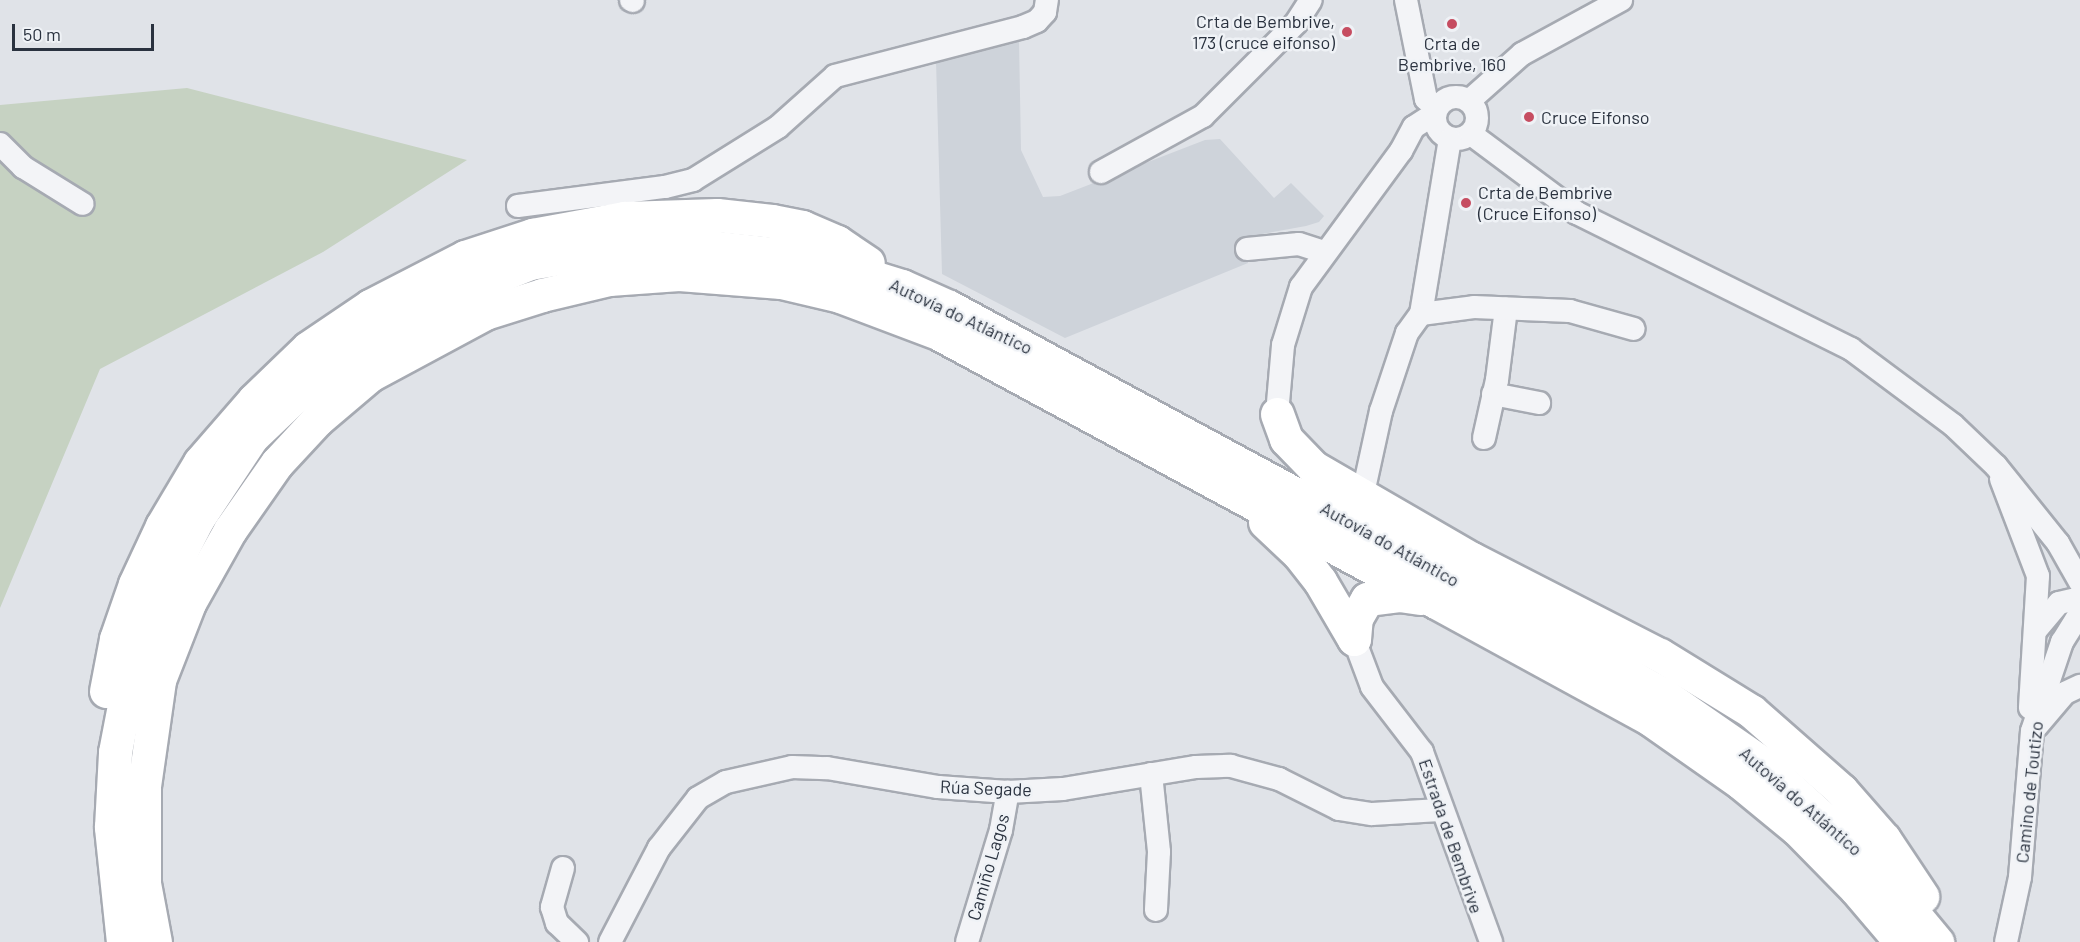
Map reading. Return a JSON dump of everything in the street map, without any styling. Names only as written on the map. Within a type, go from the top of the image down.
[{"type":"highway","name":"Autovía do Atlántico","points":[[123,942],[102,735],[104,699],[116,639],[135,584],[162,526],[200,462],[254,400],[308,348],[370,306],[465,256],[531,235],[635,217],[717,215],[802,227],[837,242],[902,286],[1053,359],[1664,695],[1762,763],[1821,814],[1869,860],[1937,941]]},
{"type":"highway","name":"Autovía do Atlántico","points":[[155,942],[144,883],[144,786],[159,680],[189,603],[230,530],[277,463],[317,420],[370,375],[485,313],[542,294],[609,279],[679,274],[781,282],[840,296],[938,333],[1650,719],[1741,783],[1804,837],[1901,942]]},
{"type":"highway","points":[[1277,414],[1286,439],[1313,467],[1362,498],[1660,655],[1751,711],[1809,759],[1884,839],[1927,905],[1937,941]]},
{"type":"highway","points":[[1234,492],[1299,554],[1354,639]]},
{"type":"highway","points":[[1354,639],[1356,618],[1367,599],[1399,595],[1434,601]]},
{"type":"street","points":[[518,206],[665,187],[693,180],[778,127],[835,76],[1023,27],[1036,21],[1045,12],[1047,0]]},
{"type":"street","points":[[1101,172],[1203,116],[1296,23],[1311,0]]},
{"type":"street","points":[[1401,151],[1455,136],[1477,117],[1448,105],[1420,61],[1406,0]]},
{"type":"street","points":[[1277,414],[1287,325],[1301,287],[1324,252],[1401,151],[1413,127],[1522,54],[1621,0]]},
{"type":"street","points":[[1448,105],[1436,126],[1577,213],[1851,349],[1953,425],[1996,466],[2058,543],[2080,582]]},
{"type":"street","points":[[1362,498],[1381,411],[1407,333],[1421,314],[1455,136]]},
{"type":"street","points":[[4,156],[83,204]]},
{"type":"street","points":[[1247,249],[1299,244],[1324,252]]},
{"type":"street","points":[[1421,314],[1474,308],[1579,313],[1634,329]]},
{"type":"street","points":[[1484,438],[1506,309]]},
{"type":"street","points":[[1493,394],[1539,403]]},
{"type":"street","points":[[1996,466],[2038,576],[2037,629],[2030,702],[2032,731]]},
{"type":"street","points":[[2037,629],[2059,603],[2080,598]]},
{"type":"street","name":"Camino de Toutizo","points":[[2007,939],[2020,877],[2032,731],[2062,642],[2080,613]]},
{"type":"street","name":"Estrada de Bembrive","points":[[1354,639],[1372,687],[1422,752],[1440,810],[1491,942]]},
{"type":"street","points":[[2032,731],[2065,693],[2080,686]]},
{"type":"street","name":"Rúa Segade","points":[[610,942],[659,848],[681,815],[698,798],[726,782],[792,767],[827,768],[938,787],[1008,792],[1063,789],[1151,774],[1231,766],[1279,779],[1339,809],[1372,814],[1440,810]]},
{"type":"street","points":[[1151,774],[1159,852],[1156,910]]},
{"type":"street","name":"Camiño Lagos","points":[[967,942],[1001,830],[1008,792]]},
{"type":"street","points":[[562,868],[552,908],[557,923],[577,942]]},
{"type":"shaded area","points":[[1019,40],[1021,150],[1043,197],[1060,196],[1205,140],[1220,139],[1274,198],[1291,183],[1324,216],[1319,222],[1306,226],[1245,237],[1248,263],[1065,338],[942,274],[936,61],[946,55]]},
{"type":"green space","points":[[187,88],[467,160],[323,252],[100,369],[0,608],[0,105]]},
{"type":"place","name":"Crta de Bembrive, 160","points":[[1452,24]]},
{"type":"place","name":"Crta de Bembrive, 173 (cruce eifonso)","points":[[1347,32]]},
{"type":"place","name":"Cruce Eifonso","points":[[1529,117]]},
{"type":"place","name":"Crta de Bembrive (Cruce Eifonso)","points":[[1466,203]]}]
